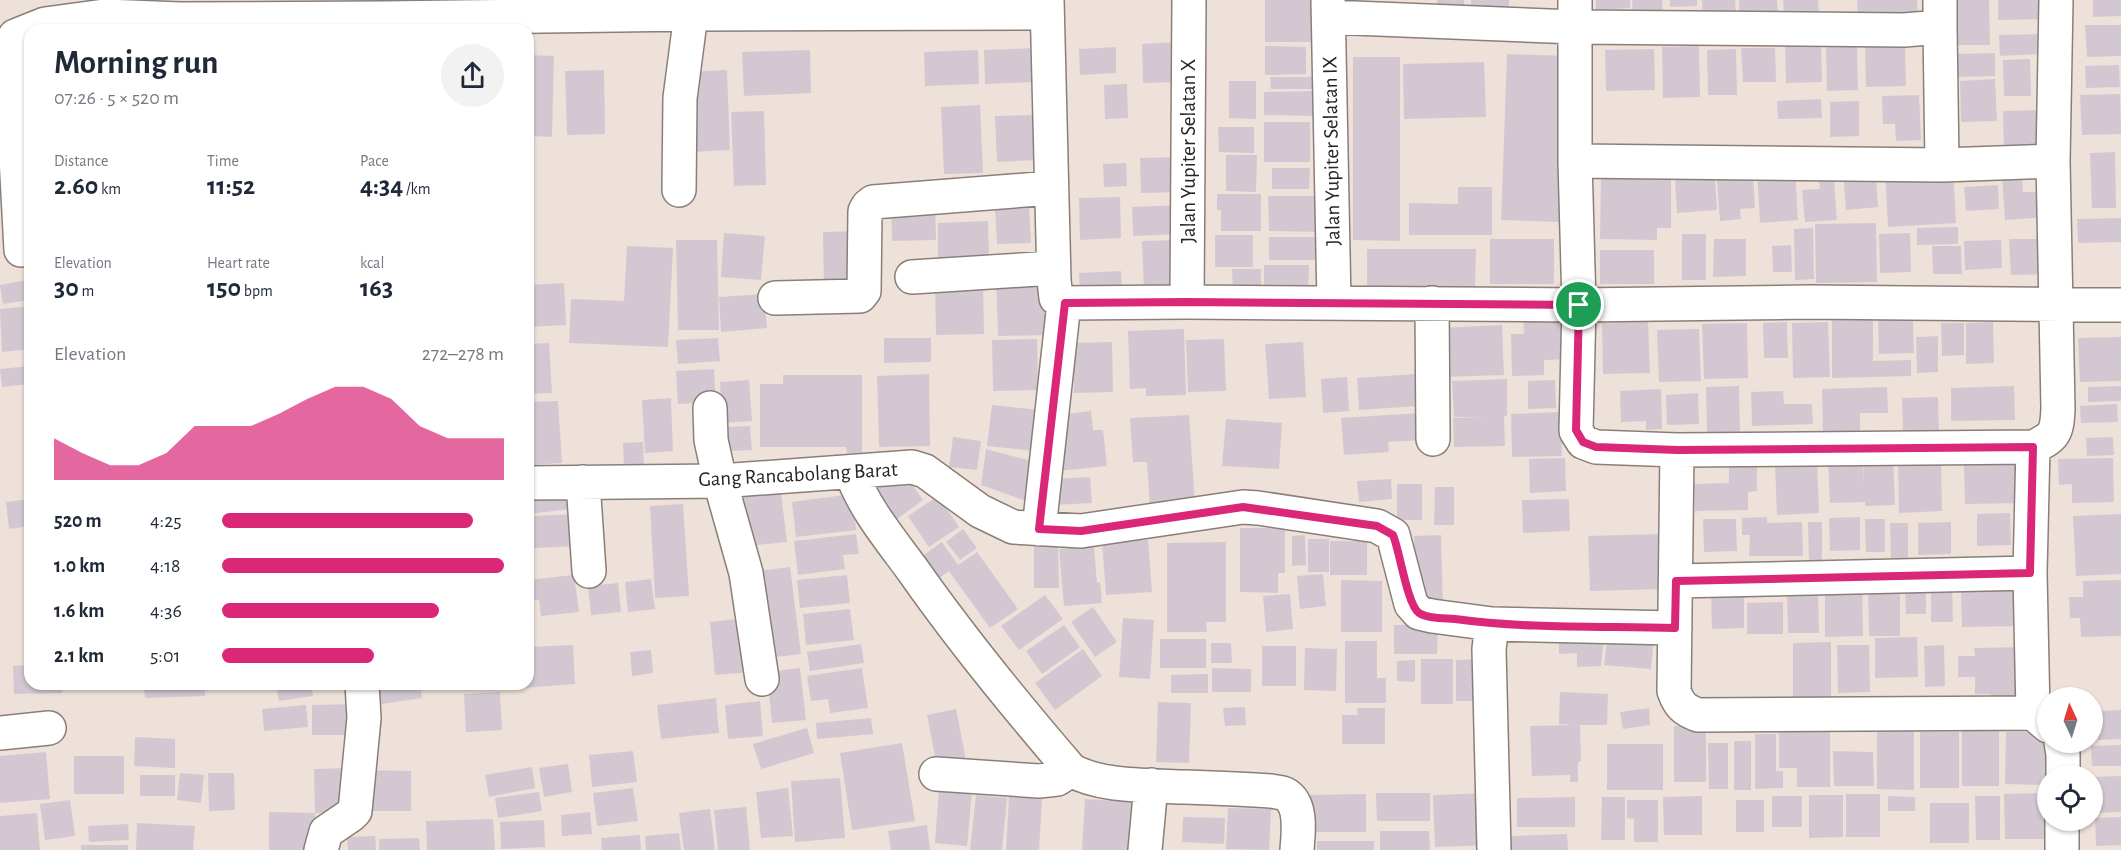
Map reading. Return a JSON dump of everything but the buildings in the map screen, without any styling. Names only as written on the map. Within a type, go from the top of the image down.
[{"type":"street","name":"Jalan Yupiter Selatan X","points":[[1187,302],[1189,0]]},
{"type":"street","points":[[1575,14],[1575,161],[1579,305],[1576,430],[1583,442],[1596,447],[1677,450],[2033,447],[2050,439],[2058,428],[2053,160],[2055,0]]},
{"type":"street","points":[[45,24],[105,16],[180,24],[550,9],[692,14],[1047,7],[1053,268],[1056,298],[1065,303],[1579,305],[1810,302],[2121,305]]},
{"type":"street","points":[[1328,8],[1575,14],[1904,30],[1940,13],[1942,165]]},
{"type":"street","name":"Jalan Yupiter Selatan IX","points":[[1328,8],[1334,303]]},
{"type":"street","points":[[679,190],[680,98],[692,14]]},
{"type":"street","points":[[17,251],[10,45],[15,36],[24,32]]},
{"type":"street","points":[[1575,161],[1942,165],[2053,160]]},
{"type":"street","points":[[775,298],[860,296],[864,291],[865,211],[873,202],[1051,188]]},
{"type":"street","points":[[912,277],[1053,268]]},
{"type":"street","points":[[1039,529],[1065,303]]},
{"type":"street","points":[[1432,303],[1433,439]]},
{"type":"street","points":[[710,408],[711,441],[746,573],[762,679]]},
{"type":"street","points":[[2033,447],[2030,573],[2038,687]]},
{"type":"street","points":[[1677,450],[1674,691],[1678,703],[1685,710],[1698,715],[2037,720]]},
{"type":"street","name":"Gang Rancabolang Barat","points":[[534,483],[720,480],[912,466],[925,471],[980,511],[1013,526],[1081,531],[1243,507],[1377,526],[1393,535],[1411,603],[1419,613],[1492,624]]},
{"type":"street","points":[[851,472],[855,484],[879,524],[957,633],[1071,770],[1096,780],[1271,791],[1286,795],[1295,803],[1298,823],[1297,850]]},
{"type":"street","points":[[583,482],[589,572]]},
{"type":"street","points":[[1676,581],[2030,573]]},
{"type":"street","points":[[1494,850],[1489,649],[1492,624],[1675,628]]},
{"type":"street","points":[[321,850],[326,832],[355,811],[364,718],[362,690]]},
{"type":"street","points":[[0,733],[49,728]]},
{"type":"street","points":[[936,774],[1039,781],[1057,779],[1071,770]]},
{"type":"street","points":[[1145,850],[1151,785]]},
{"type":"street","points":[[2062,831],[2062,850]]},
{"type":"route","points":[[1065,303],[1579,305],[1576,430],[1583,442],[1596,447],[1677,450],[2033,447],[2030,573],[1676,581],[1675,628],[1492,624],[1419,613],[1411,603],[1393,535],[1377,526],[1243,507],[1081,531],[1039,529],[1065,303]]}]
